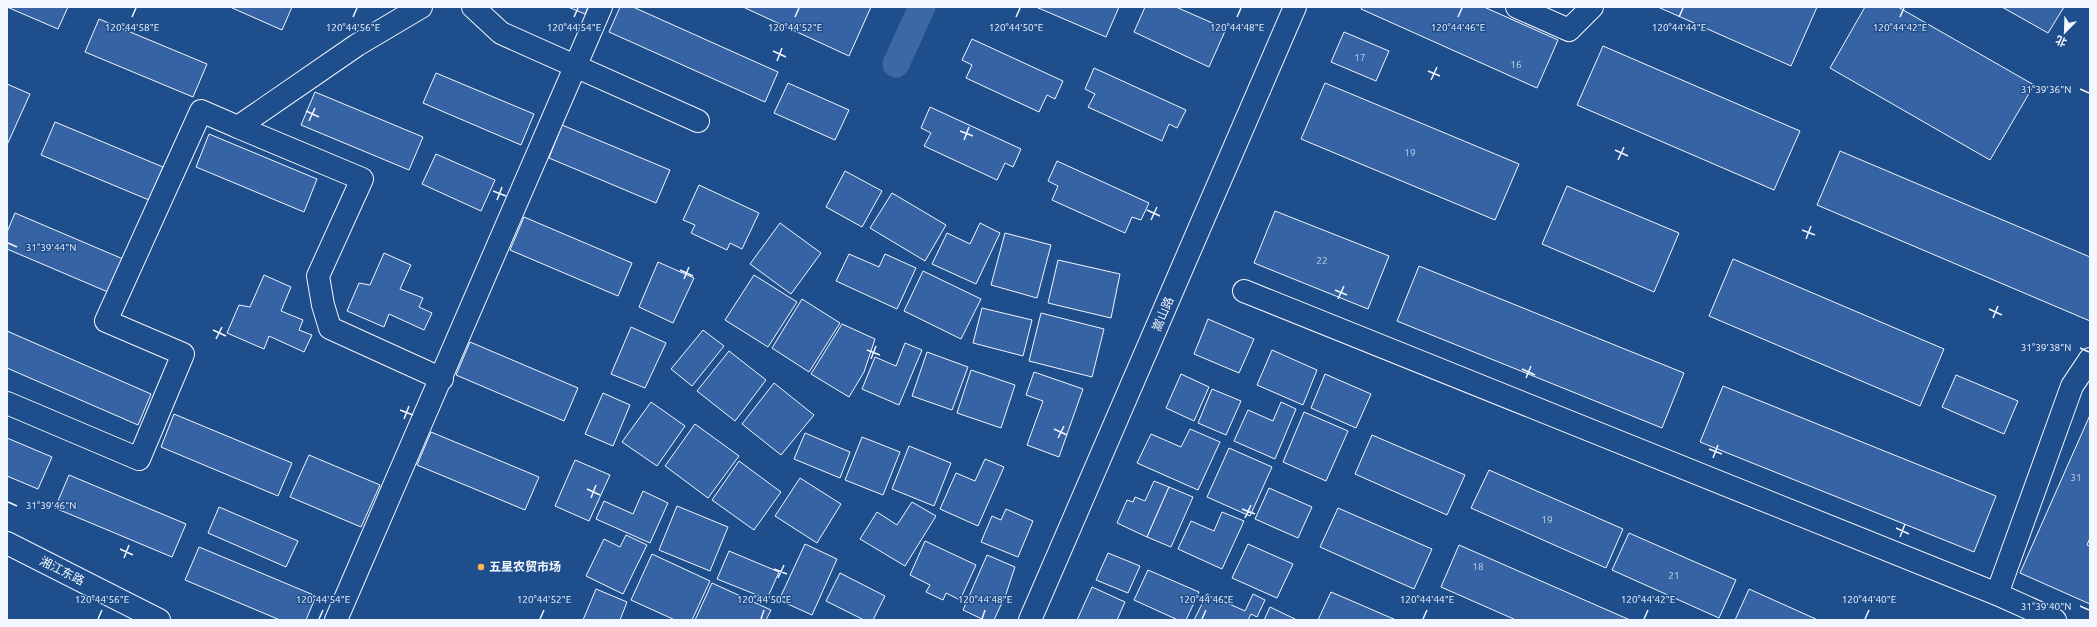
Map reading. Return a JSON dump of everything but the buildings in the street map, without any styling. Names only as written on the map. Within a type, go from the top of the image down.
[{"type":"street","points":[[238,127],[357,45],[421,7]]},
{"type":"street","points":[[473,7],[501,33],[698,121]]},
{"type":"street","points":[[336,620],[442,379],[601,7]]},
{"type":"street","name":"嵩山路","points":[[1030,620],[1295,7]]},
{"type":"street","points":[[1517,7],[1569,30],[1592,7]]},
{"type":"street","points":[[7,402],[139,459],[183,354],[106,321],[201,111],[362,179],[318,276],[323,305],[330,328],[442,379]]},
{"type":"street","points":[[1244,291],[1997,594],[2055,620]]},
{"type":"street","points":[[1997,594],[2072,386],[2090,359]]},
{"type":"street","name":"湘江东路","points":[[7,543],[159,620]]},
{"type":"waterway","points":[[896,64],[922,7]]},
{"type":"place","name":"五星农贸市场","points":[[481,567]]}]
